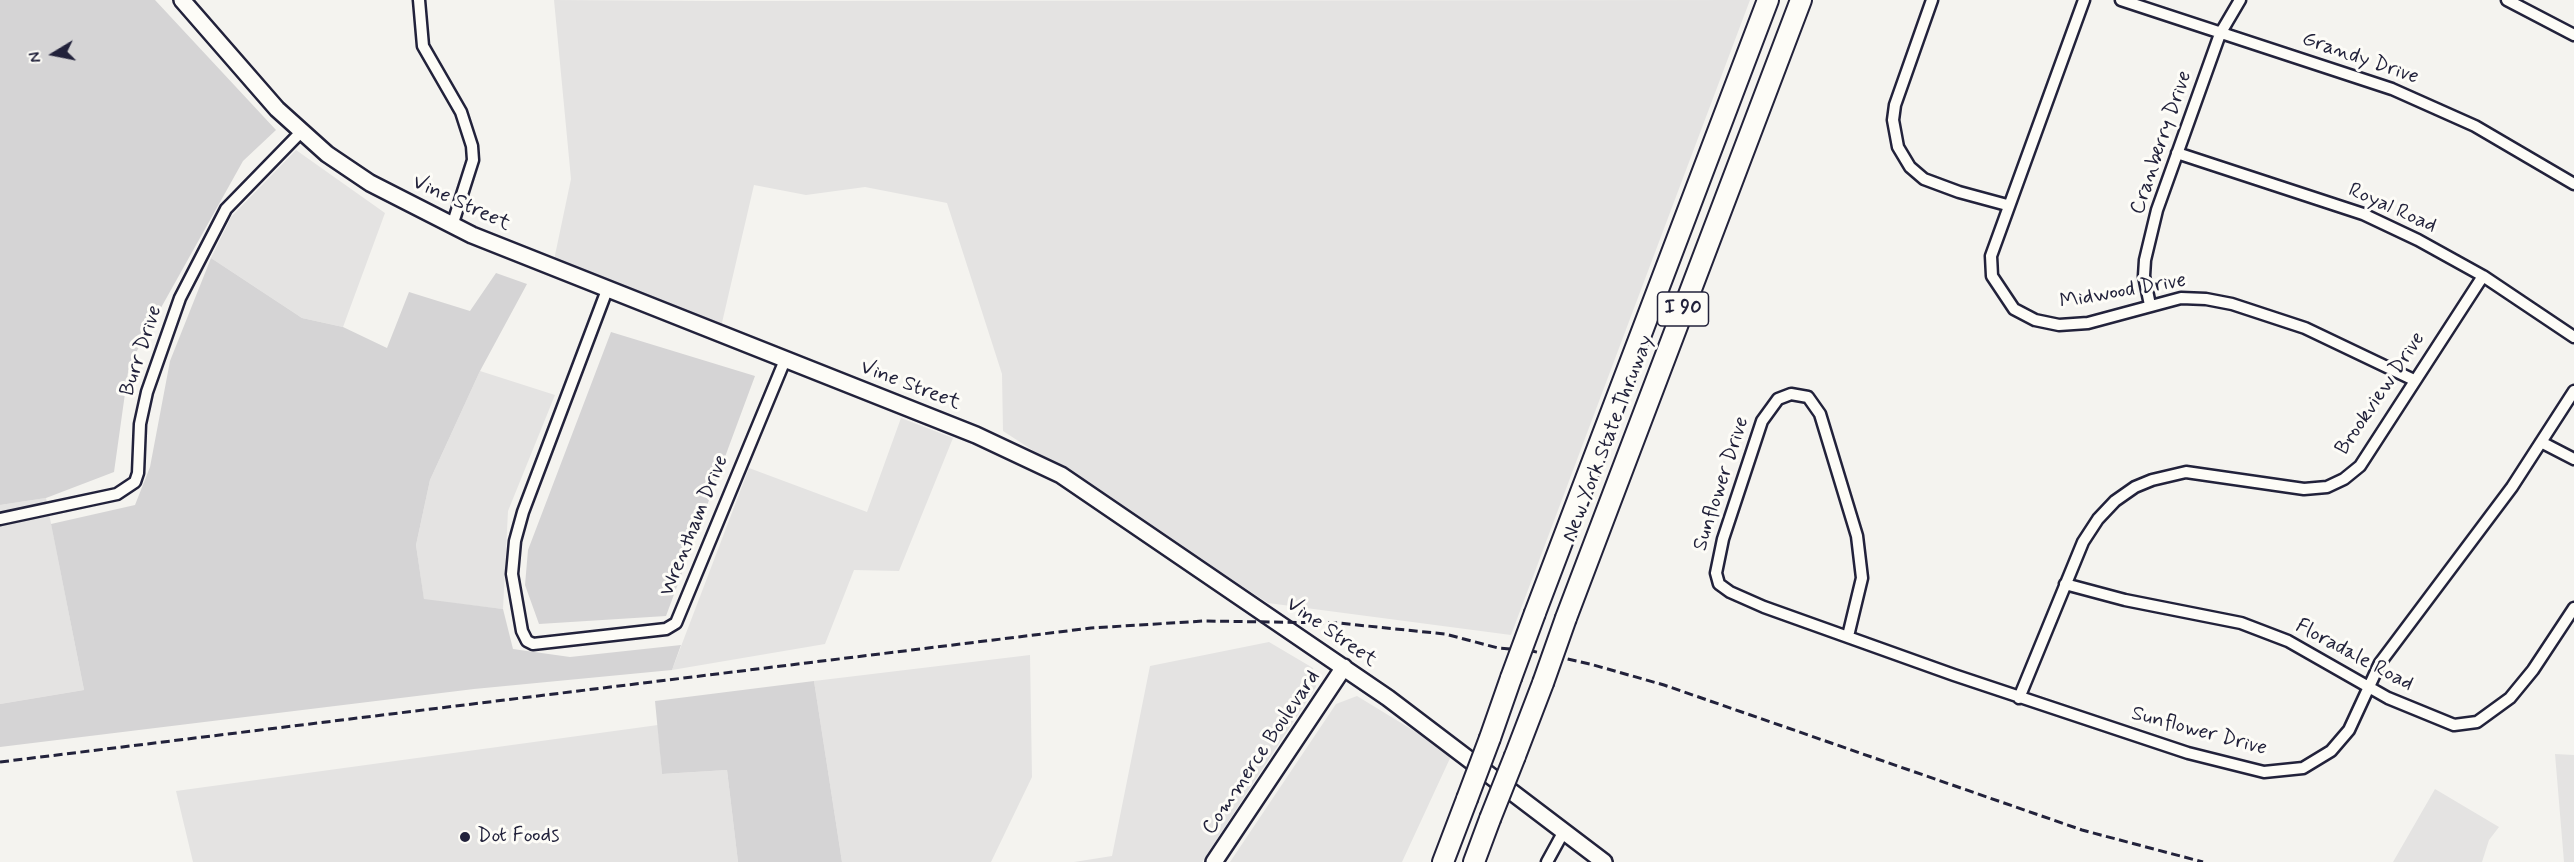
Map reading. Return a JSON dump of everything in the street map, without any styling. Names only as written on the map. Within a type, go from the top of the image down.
[{"type":"highway","name":"New York State Thruway","points":[[1443,862],[1768,0]]},
{"type":"highway","name":"New York State Thruway","points":[[1474,862],[1801,0]]},
{"type":"street","name":"Vine Street","points":[[182,0],[277,109],[340,164],[370,183],[452,226],[607,290],[976,435],[1060,475],[1344,667],[1604,862]]},
{"type":"street","points":[[419,0],[423,46],[460,112],[472,146],[473,160],[452,226]]},
{"type":"street","points":[[1932,0],[1894,105],[1893,120],[1898,147],[1910,167],[1924,178],[1959,192],[2007,205]]},
{"type":"street","name":"Midwood Drive","points":[[2084,0],[2007,205],[1990,263],[1992,276],[2014,309],[2035,320],[2059,325],[2088,323],[2150,304],[2181,298],[2206,299],[2232,304],[2305,328],[2414,380]]},
{"type":"street","name":"Grandy Drive","points":[[2121,0],[2220,34],[2321,64],[2401,93],[2511,145],[2574,184]]},
{"type":"street","name":"Cranberry Drive","points":[[2150,304],[2144,276],[2145,260],[2157,210],[2220,34],[2240,0]]},
{"type":"street","points":[[2507,0],[2574,35]]},
{"type":"street","name":"Burr Drive","points":[[0,519],[117,494],[135,482],[138,473],[140,424],[147,392],[180,298],[226,209],[301,132]]},
{"type":"street","name":"Royal Road","points":[[2177,153],[2363,214],[2418,240],[2483,276],[2574,337]]},
{"type":"street","name":"Brookview Drive","points":[[2019,698],[2065,584],[2084,542],[2098,519],[2135,486],[2186,472],[2304,489],[2327,487],[2344,479],[2360,466],[2483,276]]},
{"type":"street","name":"Wrentham Drive","points":[[607,290],[523,512],[515,542],[512,574],[520,620],[526,640],[532,644],[666,629],[676,623],[785,360]]},
{"type":"street","name":"Sunflower Drive","points":[[1848,636],[1862,578],[1857,536],[1820,414],[1808,398],[1791,394],[1778,399],[1762,421],[1723,539],[1716,573],[1719,584],[1730,592],[1848,636],[2019,698],[2238,767],[2264,772],[2291,772],[2316,763],[2331,752],[2349,730],[2380,663],[2512,487],[2574,391]]},
{"type":"street","points":[[2541,442],[2574,459]]},
{"type":"street","name":"Floradale Road","points":[[2065,584],[2125,600],[2241,623],[2288,641],[2369,685],[2388,698],[2454,725],[2477,722],[2510,698],[2533,670],[2574,608]]},
{"type":"street","name":"Commerce Boulevard","points":[[1214,862],[1344,667]]},
{"type":"street","points":[[1547,862],[1564,831]]},
{"type":"shaded area","points":[[0,0],[155,0],[276,130],[243,161],[129,365],[114,472],[46,498],[0,505]]},
{"type":"shaded area","points":[[554,0],[1750,0],[1511,635],[1268,603],[1003,431],[1002,374],[947,203],[865,187],[806,195],[754,185],[721,327],[554,260],[571,179]]},
{"type":"shaded area","points":[[296,150],[385,213],[343,327],[302,318],[211,258],[231,217]]},
{"type":"shaded area","points":[[211,258],[302,318],[343,327],[387,348],[409,292],[470,311],[496,273],[527,284],[480,371],[430,480],[416,545],[424,599],[503,609],[513,649],[570,657],[681,645],[672,670],[474,689],[0,747],[0,704],[84,690],[51,524],[135,505],[150,467],[170,361]]},
{"type":"shaded area","points":[[611,332],[755,376],[666,616],[539,624],[525,585],[528,550]]},
{"type":"shaded area","points":[[480,371],[555,395],[508,511],[503,609],[424,600],[416,545],[430,480]]},
{"type":"shaded area","points":[[901,418],[953,438],[899,571],[854,570],[825,644],[672,670],[749,468],[867,512]]},
{"type":"shaded area","points":[[46,498],[84,690],[0,704],[0,505]]},
{"type":"shaded area","points":[[1269,642],[1313,668],[1316,687],[1202,862],[1074,862],[1112,856],[1150,666]]},
{"type":"shaded area","points":[[1030,655],[1032,777],[991,862],[842,862],[814,681]]},
{"type":"shaded area","points":[[814,681],[842,862],[738,862],[727,770],[662,774],[655,701]]},
{"type":"shaded area","points":[[1357,696],[1452,754],[1402,862],[1230,862],[1336,704]]},
{"type":"shaded area","points":[[658,725],[662,774],[727,770],[738,862],[193,862],[176,791]]},
{"type":"shaded area","points":[[2555,754],[2574,755],[2574,862],[2564,862]]},
{"type":"shaded area","points":[[2435,789],[2499,827],[2489,840],[2482,862],[2393,862]]},
{"type":"railway","points":[[0,762],[1091,628],[1204,621],[1338,623],[1445,634],[1498,648],[1532,651],[1590,664],[1664,685],[2082,830],[2203,862]]},
{"type":"place","name":"Dot Foods","points":[[465,837]]}]
